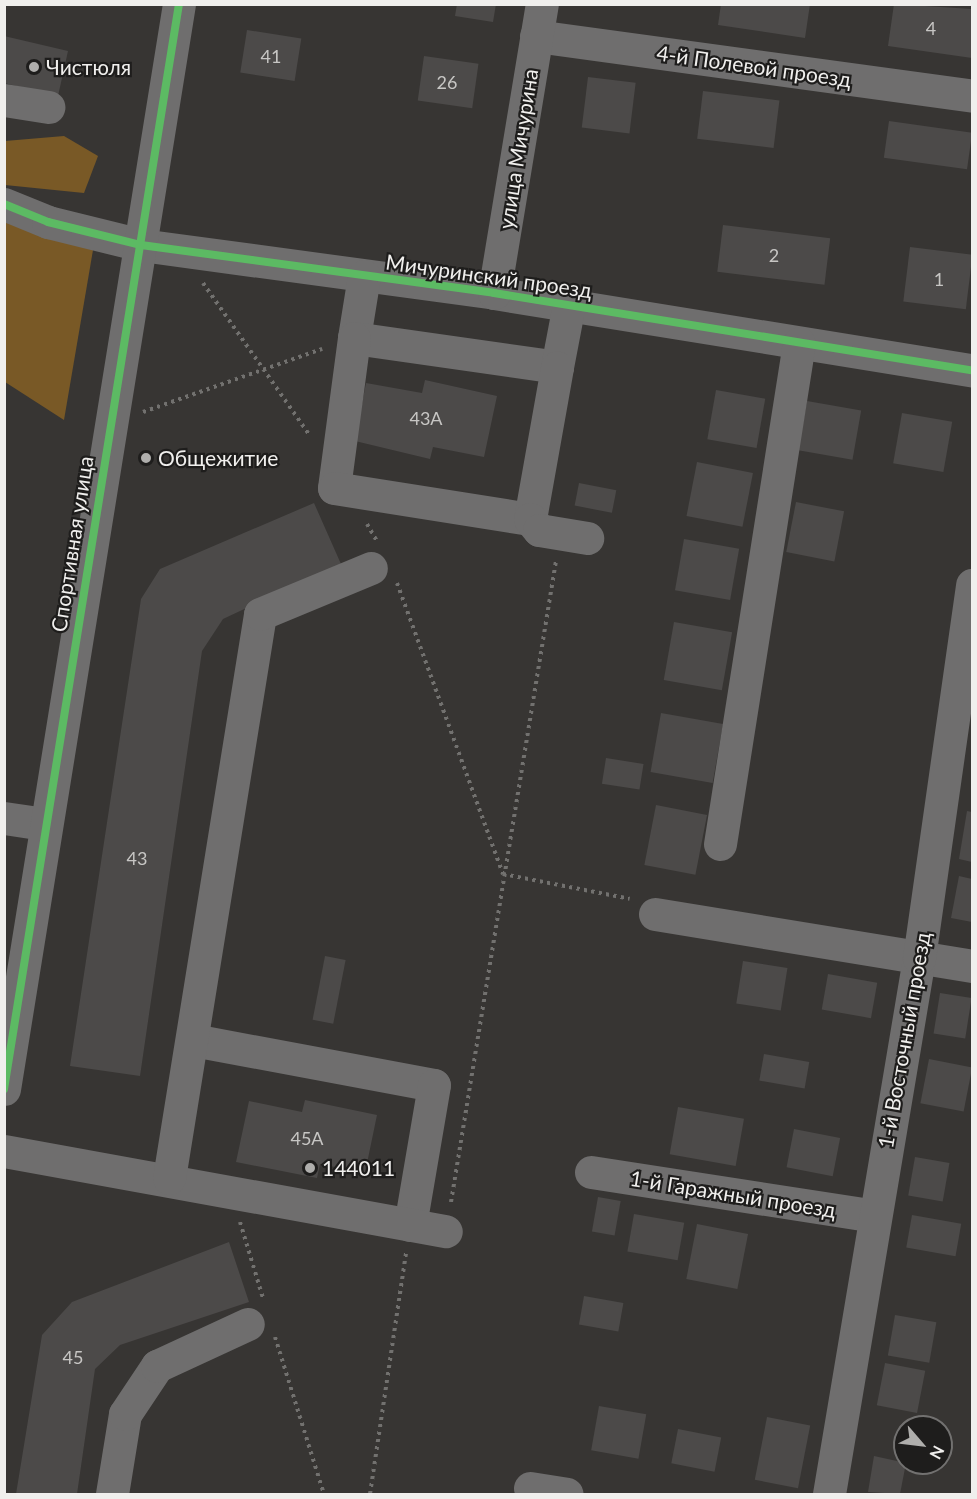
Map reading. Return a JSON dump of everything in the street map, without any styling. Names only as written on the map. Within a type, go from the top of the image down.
[{"type":"street","name":"Спортивная улица","points":[[4,1089],[11,1008],[141,245],[178,4]]},
{"type":"street","name":"4-й Полевой проезд","points":[[539,20],[972,96]]},
{"type":"street","name":"улица Мичурина","points":[[494,293],[539,20]]},
{"type":"street","points":[[4,100],[48,107]]},
{"type":"street","name":"Мичуринский проезд","points":[[4,204],[48,222],[141,245],[569,304],[972,370]]},
{"type":"street","points":[[364,276],[354,338],[342,481],[530,519],[539,530],[573,536]]},
{"type":"street","points":[[530,519],[569,304]]},
{"type":"street","points":[[354,338],[557,367]]},
{"type":"street","points":[[720,844],[799,343]]},
{"type":"street","points":[[169,1178],[260,614],[382,563]]},
{"type":"street","name":"1-й Восточный проезд","points":[[829,1494],[919,958],[972,585]]},
{"type":"street","points":[[4,818],[44,824]]},
{"type":"street","points":[[655,914],[972,966]]},
{"type":"street","points":[[193,1040],[434,1085],[410,1225]]},
{"type":"street","points":[[4,1150],[169,1178],[446,1231]]},
{"type":"street","name":"1-й Гаражный проезд","points":[[591,1172],[875,1216]]},
{"type":"street","points":[[112,1494],[124,1414],[157,1366],[262,1318]]},
{"type":"street","points":[[530,1488],[567,1494]]},
{"type":"path","points":[[199,277],[262,371],[342,481],[382,563],[503,874]]},
{"type":"path","points":[[140,413],[354,338]]},
{"type":"path","points":[[446,1231],[503,874],[573,536]]},
{"type":"path","points":[[503,874],[642,902],[655,914]]},
{"type":"path","points":[[230,1190],[262,1318],[324,1494]]},
{"type":"path","points":[[370,1494],[410,1225]]},
{"type":"shaded area","points":[[64,136],[98,156],[84,193],[5,185],[5,141]]},
{"type":"shaded area","points":[[5,219],[93,250],[64,420],[5,382]]},
{"type":"building","points":[[457,4],[496,4],[493,22],[455,16]]},
{"type":"building","points":[[721,4],[810,4],[805,38],[718,25]]},
{"type":"building","points":[[894,4],[972,9],[972,58],[888,46]]},
{"type":"building","points":[[247,30],[301,39],[295,81],[240,72]]},
{"type":"building","name":"Чистюля","points":[[4,36],[68,51],[58,96],[4,83]]},
{"type":"building","points":[[424,56],[478,64],[472,108],[418,101]]},
{"type":"building","points":[[588,77],[636,83],[629,133],[582,128]]},
{"type":"building","points":[[703,91],[779,100],[774,148],[697,139]]},
{"type":"building","points":[[889,121],[972,133],[967,169],[884,158]]},
{"type":"building","points":[[723,225],[830,238],[824,285],[717,272]]},
{"type":"building","points":[[910,247],[972,255],[966,309],[903,302]]},
{"type":"building","points":[[425,380],[497,396],[484,457],[433,447],[430,459],[355,441],[366,383],[422,393]]},
{"type":"building","points":[[716,390],[765,399],[757,448],[707,439]]},
{"type":"building","points":[[807,401],[861,411],[852,460],[798,450]]},
{"type":"building","points":[[902,413],[952,422],[943,472],[893,463]]},
{"type":"building","points":[[697,462],[753,473],[742,527],[687,516]]},
{"type":"building","points":[[579,483],[616,490],[612,513],[575,506]]},
{"type":"building","points":[[796,502],[844,511],[834,561],[786,552]]},
{"type":"building","points":[[314,503],[341,564],[223,619],[202,651],[140,1076],[70,1066],[141,599],[160,569]]},
{"type":"building","points":[[684,539],[739,549],[730,600],[675,590]]},
{"type":"building","points":[[674,622],[732,632],[722,690],[664,680]]},
{"type":"building","points":[[661,713],[723,724],[713,783],[651,772]]},
{"type":"building","points":[[606,758],[644,764],[639,790],[602,784]]},
{"type":"building","points":[[656,805],[707,815],[695,875],[644,865]]},
{"type":"building","points":[[967,811],[972,812],[972,862],[959,859]]},
{"type":"building","points":[[959,876],[972,879],[972,922],[951,918]]},
{"type":"building","points":[[325,956],[346,960],[333,1024],[313,1020]]},
{"type":"building","points":[[743,961],[787,968],[781,1011],[736,1003]]},
{"type":"building","points":[[828,974],[877,983],[871,1018],[822,1009]]},
{"type":"building","points":[[940,993],[972,998],[965,1039],[934,1033]]},
{"type":"building","points":[[764,1054],[809,1062],[805,1089],[759,1081]]},
{"type":"building","points":[[929,1059],[972,1067],[964,1112],[920,1103]]},
{"type":"building","points":[[305,1100],[377,1115],[365,1173],[320,1164],[317,1178],[236,1162],[249,1101],[302,1112]]},
{"type":"building","points":[[678,1107],[744,1119],[736,1166],[670,1154]]},
{"type":"building","points":[[794,1129],[840,1138],[833,1176],[787,1167]]},
{"type":"building","points":[[915,1157],[949,1163],[943,1201],[908,1195]]},
{"type":"building","points":[[598,1197],[621,1201],[615,1235],[592,1231]]},
{"type":"building","points":[[634,1214],[684,1223],[678,1260],[627,1251]]},
{"type":"building","points":[[912,1215],[961,1224],[956,1256],[906,1247]]},
{"type":"building","points":[[697,1224],[748,1234],[737,1289],[686,1279]]},
{"type":"building","points":[[229,1242],[249,1302],[120,1345],[95,1369],[77,1494],[16,1494],[42,1335],[72,1302]]},
{"type":"building","points":[[584,1296],[623,1303],[618,1332],[579,1325]]},
{"type":"building","points":[[895,1315],[936,1322],[929,1363],[888,1355]]},
{"type":"building","points":[[885,1363],[925,1371],[917,1413],[877,1405]]},
{"type":"building","points":[[599,1406],[646,1414],[638,1459],[591,1450]]},
{"type":"building","points":[[767,1417],[810,1425],[798,1488],[755,1480]]},
{"type":"building","points":[[678,1429],[721,1437],[715,1472],[671,1463]]},
{"type":"building","points":[[874,1456],[893,1460],[893,1475],[904,1475],[900,1494],[868,1492]]},
{"type":"cycle path","points":[[4,1089],[179,4]]},
{"type":"cycle path","points":[[4,204],[48,222],[141,245],[494,293],[972,370]]},
{"type":"place","name":"Чистюля","points":[[34,67]]},
{"type":"place","name":"Общежитие","points":[[146,458]]},
{"type":"place","name":"144011","points":[[310,1168]]}]
